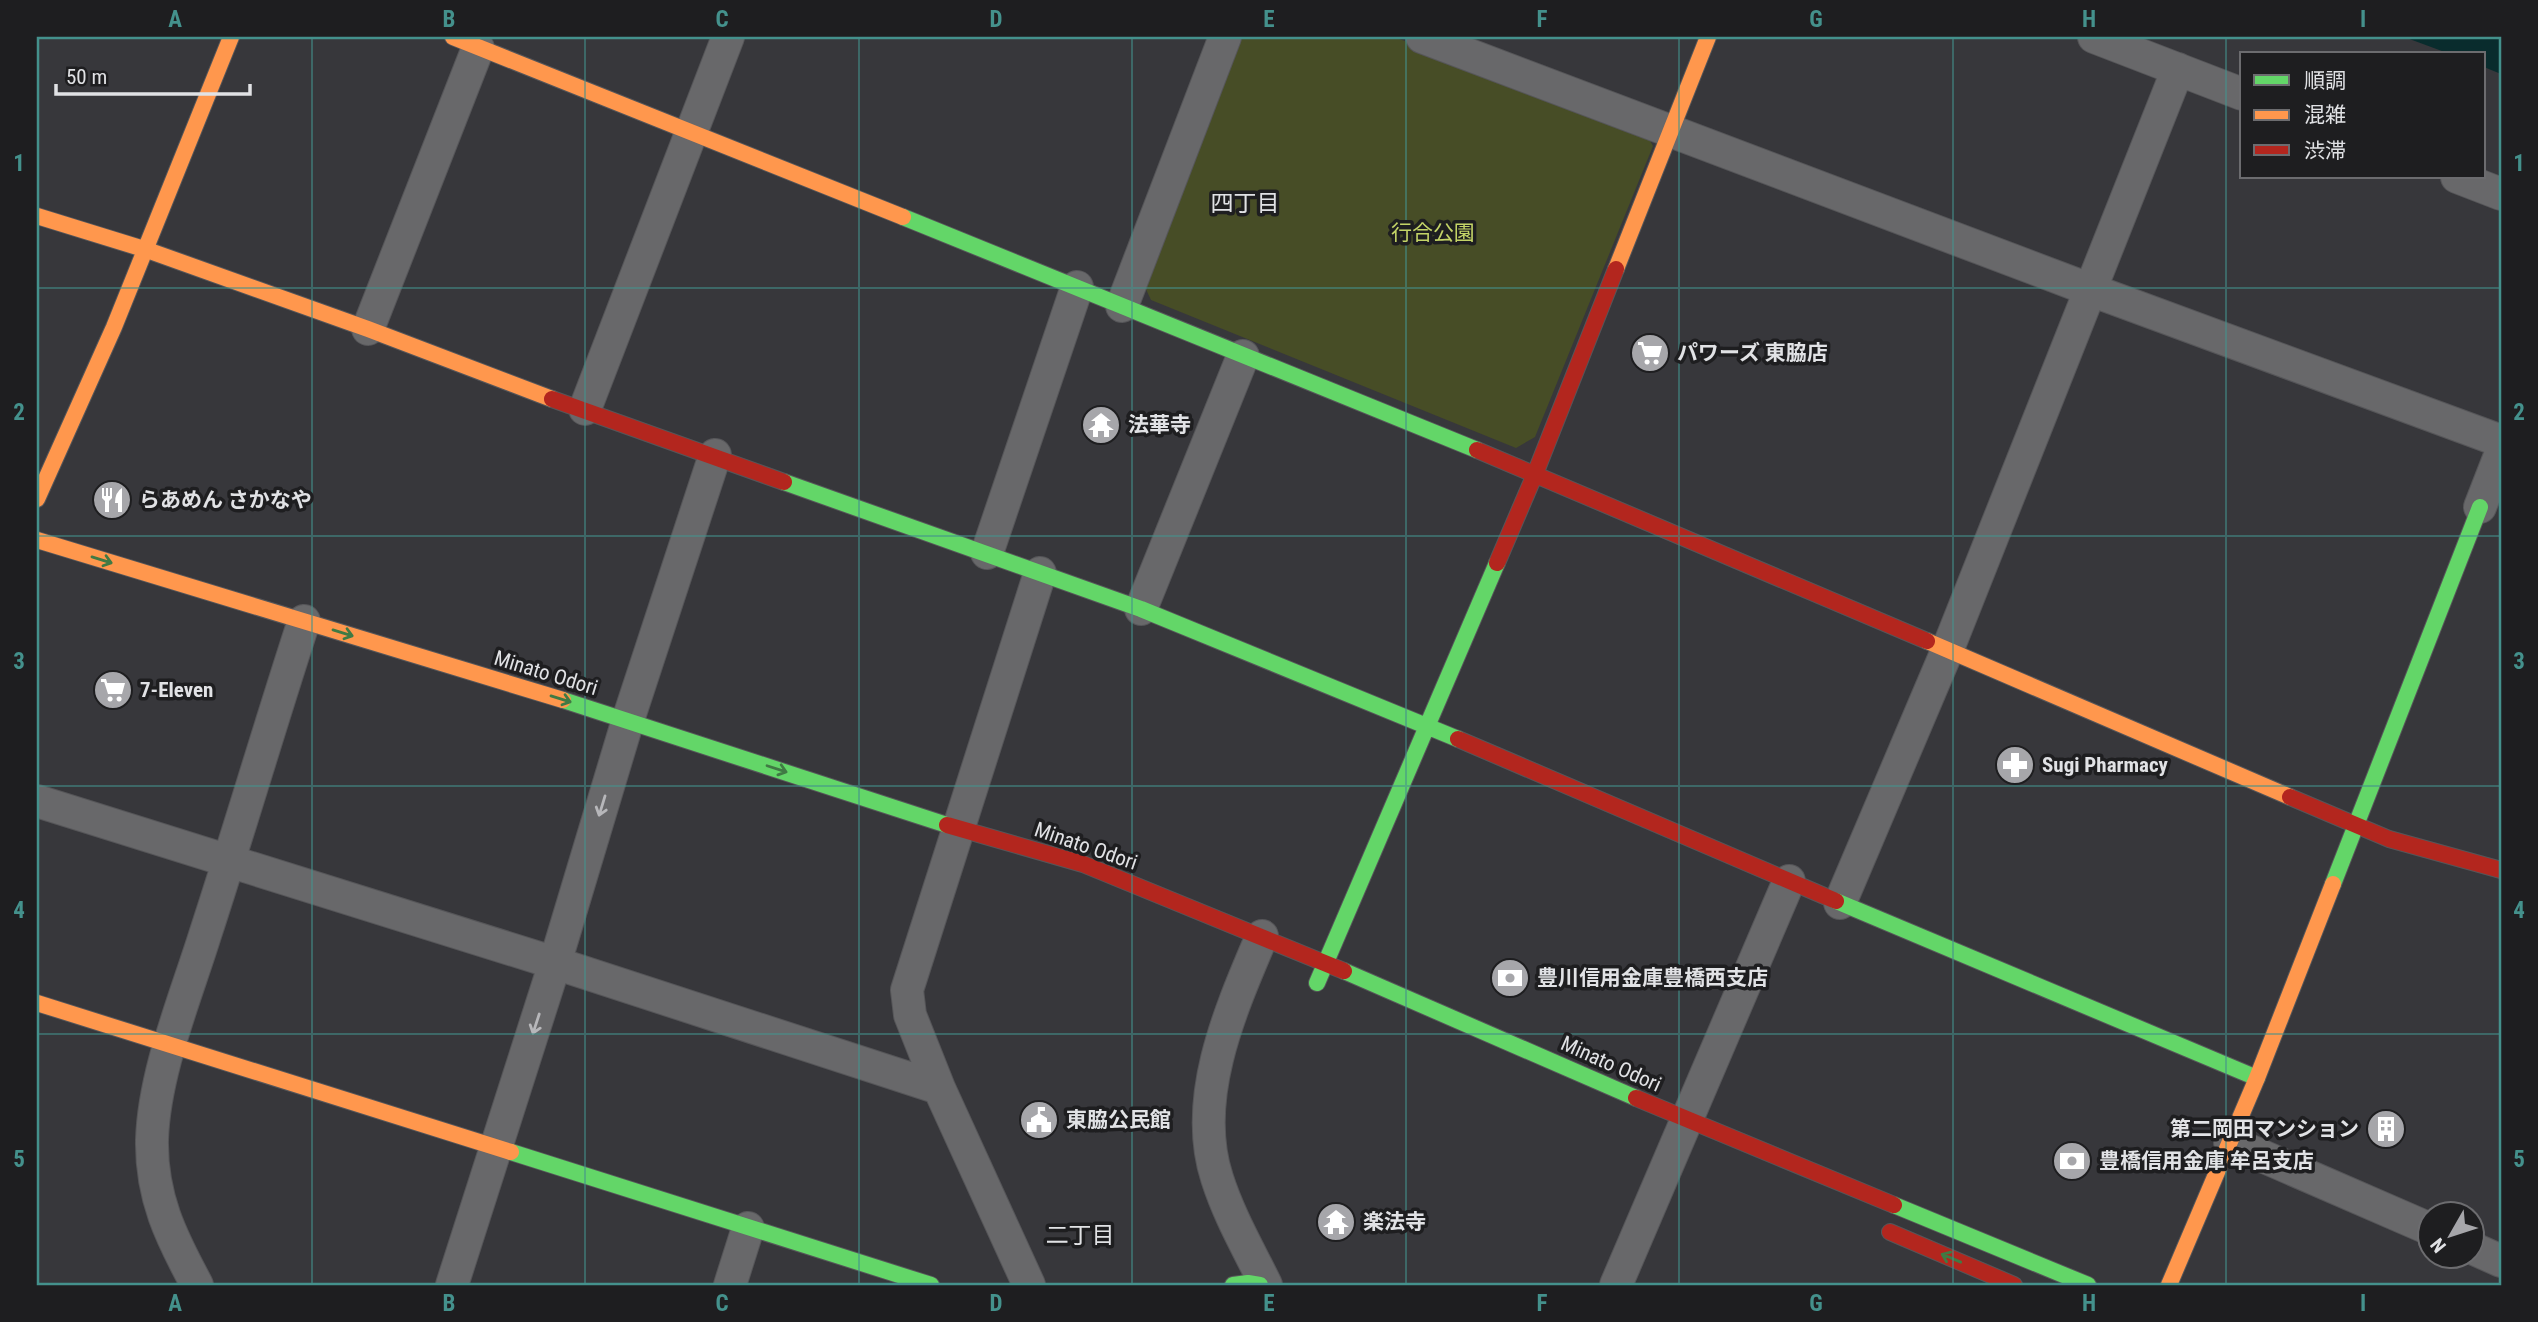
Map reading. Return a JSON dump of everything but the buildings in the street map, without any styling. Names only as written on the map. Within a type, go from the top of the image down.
[{"type":"street","points":[[37,499],[147,250],[231,37]]},
{"type":"street","points":[[585,409],[729,37]]},
{"type":"street","points":[[1122,306],[1225,37]]},
{"type":"street","points":[[1422,37],[2091,290],[2501,441]]},
{"type":"street","points":[[1317,983],[1535,474],[1708,37]]},
{"type":"street","points":[[2094,37],[2240,93]]},
{"type":"street","points":[[368,329],[466,42],[1535,474],[2389,839],[2501,870]]},
{"type":"street","points":[[1840,903],[1947,651],[2178,69]]},
{"type":"street","points":[[2460,178],[2501,194]]},
{"type":"street","points":[[37,216],[147,250],[368,329],[519,387],[1141,608],[1429,726],[1840,903],[2258,1078]]},
{"type":"street","points":[[987,553],[1077,287]]},
{"type":"street","points":[[1141,608],[1243,356]]},
{"type":"street","points":[[2169,1285],[2258,1078],[2501,453]]},
{"type":"street","points":[[452,1285],[555,963],[623,735],[715,455]]},
{"type":"street","name":"Minato Odori","points":[[37,540],[299,635],[623,735],[951,843],[1083,864],[1256,952],[1326,963],[1680,1136],[2088,1285]]},
{"type":"street","points":[[1029,1285],[939,1088],[910,1015],[907,990],[951,843],[1040,573]]},
{"type":"street","points":[[197,1285],[167,1227],[159,1205],[154,1171],[154,1116],[171,1044],[299,635]]},
{"type":"street","points":[[37,802],[555,963],[939,1088]]},
{"type":"street","points":[[1616,1285],[1789,881]]},
{"type":"street","points":[[1256,952],[1214,1068],[1209,1138],[1217,1177],[1237,1227],[1266,1285]]},
{"type":"street","points":[[37,1003],[931,1285]]},
{"type":"street","points":[[2230,1142],[2416,1223]]},
{"type":"street","points":[[1877,1226],[2014,1285]]},
{"type":"street","points":[[730,1285],[748,1228]]},
{"type":"street","points":[[1233,1285],[1260,1285]]},
{"type":"green space","name":"行合公園","points":[[1236,37],[1394,37],[1645,131],[1653,146],[1535,437],[1516,448],[1151,300],[1144,285]]},
{"type":"water","points":[[2404,37],[2501,37],[2501,74],[2486,68],[2486,52],[2445,52]]},
{"type":"traffic: fast","points":[[903,217],[1477,450]]},
{"type":"traffic: fast","points":[[784,482],[1141,609],[1458,739]]},
{"type":"traffic: fast","points":[[2333,884],[2480,507]]},
{"type":"traffic: fast","points":[[1317,983],[1497,563]]},
{"type":"traffic: fast","points":[[563,700],[947,825]]},
{"type":"traffic: fast","points":[[1836,901],[2257,1078]]},
{"type":"traffic: fast","points":[[1344,971],[1636,1098]]},
{"type":"traffic: fast","points":[[511,1152],[931,1285]]},
{"type":"traffic: fast","points":[[1894,1205],[2088,1285]]},
{"type":"traffic: fast","points":[[1233,1285],[1260,1285]]},
{"type":"traffic: slow","points":[[37,499],[114,327],[231,37]]},
{"type":"traffic: slow","points":[[453,37],[903,217]]},
{"type":"traffic: slow","points":[[1616,269],[1708,37]]},
{"type":"traffic: slow","points":[[37,216],[147,250],[368,329],[552,399]]},
{"type":"traffic: slow","points":[[37,540],[563,700]]},
{"type":"traffic: slow","points":[[1927,641],[2290,797]]},
{"type":"traffic: slow","points":[[2169,1285],[2257,1078],[2333,884]]},
{"type":"traffic: slow","points":[[37,1003],[511,1152]]},
{"type":"traffic: jam","points":[[1497,563],[1616,269]]},
{"type":"traffic: jam","points":[[552,399],[784,482]]},
{"type":"traffic: jam","points":[[1477,450],[1927,641]]},
{"type":"traffic: jam","points":[[1458,739],[1836,901]]},
{"type":"traffic: jam","points":[[2290,797],[2389,839],[2501,870]]},
{"type":"traffic: jam","points":[[947,825],[1083,864],[1344,971]]},
{"type":"traffic: jam","points":[[1636,1098],[1894,1205]]},
{"type":"traffic: jam","points":[[1890,1232],[2014,1285]]},
{"type":"place","name":"パワーズ 東脇店","points":[[1650,353]]},
{"type":"place","name":"法華寺","points":[[1101,425]]},
{"type":"place","name":"らあめん さかなや","points":[[112,500]]},
{"type":"place","name":"7-Eleven","points":[[113,690]]},
{"type":"place","name":"Sugi Pharmacy","points":[[2015,765]]},
{"type":"place","name":"豊川信用金庫豊橋西支店","points":[[1510,978]]},
{"type":"place","name":"東脇公民館","points":[[1039,1120]]},
{"type":"place","name":"第二岡田マンション","points":[[2386,1129]]},
{"type":"place","name":"豊橋信用金庫 牟呂支店","points":[[2072,1161]]},
{"type":"place","name":"楽法寺","points":[[1336,1222]]},
{"type":"district","name":"四丁目","points":[[1245,203]]},
{"type":"district","name":"二丁目","points":[[1080,1235]]}]
